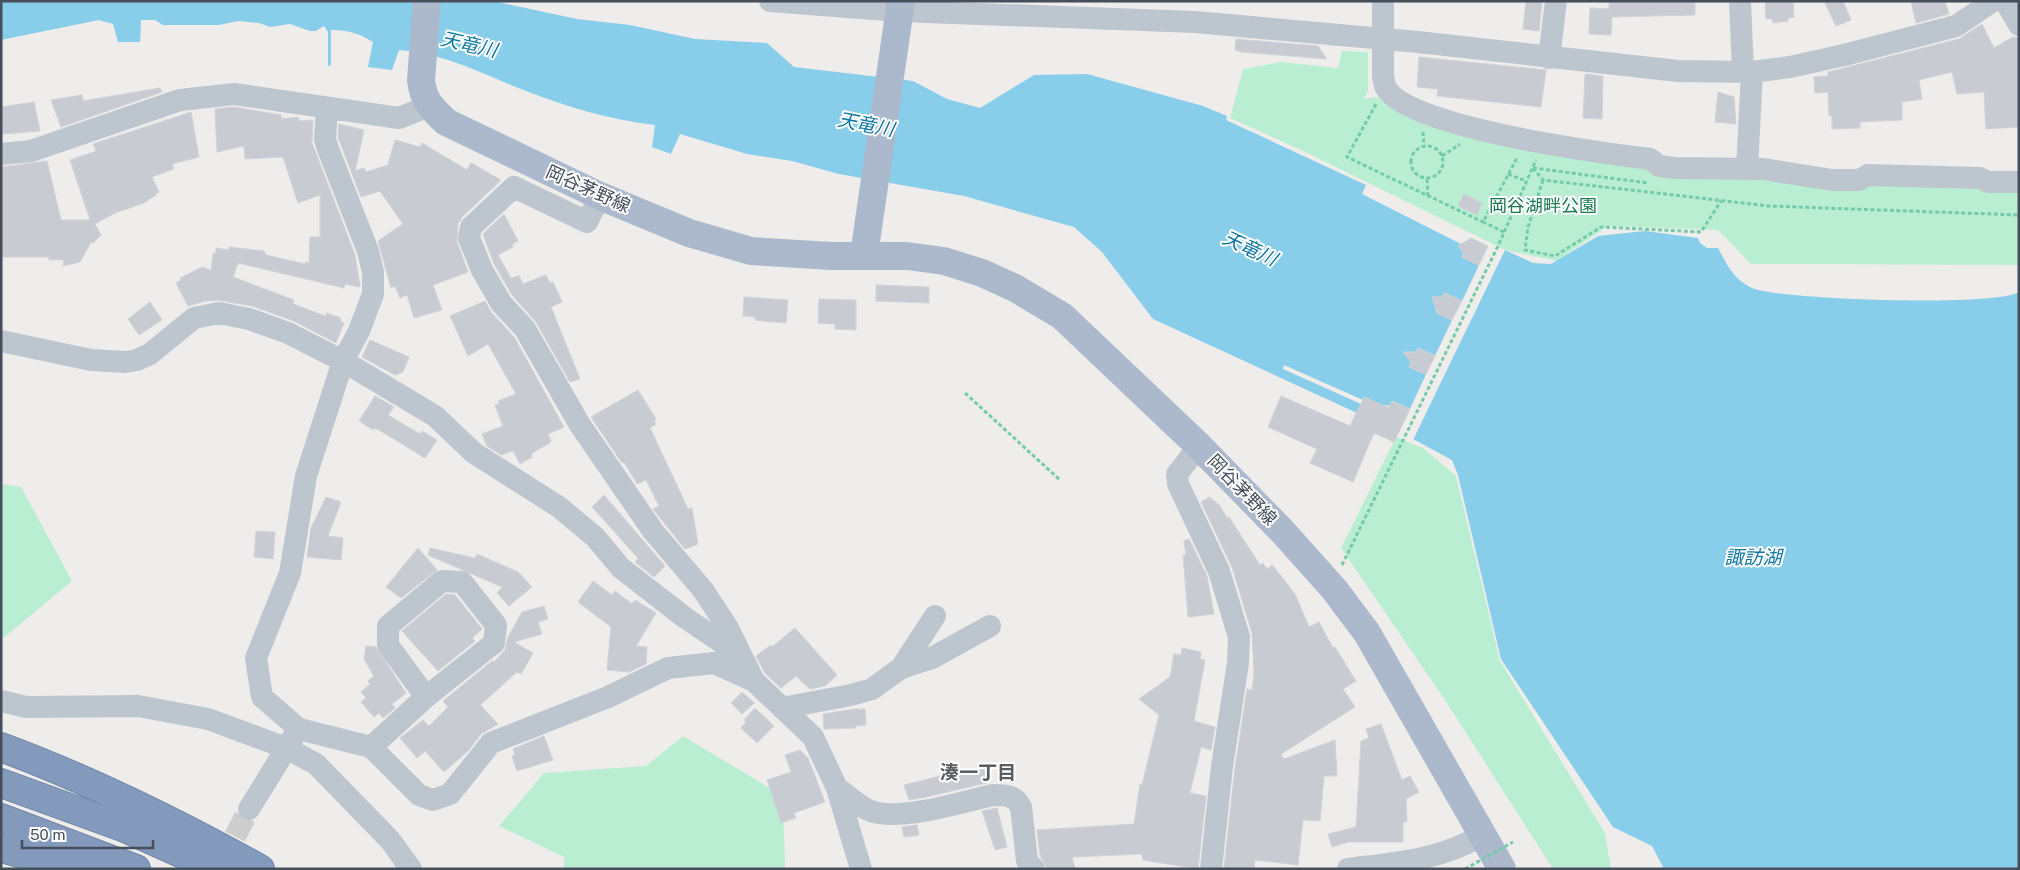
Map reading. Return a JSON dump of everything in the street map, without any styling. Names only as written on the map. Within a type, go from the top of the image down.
[{"type":"highway","points":[[1,748],[83,780],[156,814],[260,869]]},
{"type":"highway","points":[[1,783],[125,828],[216,869]]},
{"type":"highway","points":[[1,818],[136,869]]},
{"type":"highway","points":[[1,848],[80,869]]},
{"type":"main road","points":[[426,100],[427,1]]},
{"type":"main road","points":[[865,243],[899,14]]},
{"type":"main road","name":"岡谷茅野線","points":[[426,100],[446,122],[600,196],[689,233],[752,252],[831,256],[865,243],[907,256],[944,261],[982,273],[1015,288],[1062,316],[1199,446],[1282,531],[1334,589],[1367,634],[1502,869]]},
{"type":"street","points":[[770,1],[899,14],[1195,22],[1678,71],[1748,72],[1790,67],[1956,26],[1994,2],[2019,25]]},
{"type":"street","points":[[1383,1],[1383,77],[1386,88],[1398,99],[1428,114],[1476,129],[1544,144],[1650,159],[1659,154],[1748,166],[1859,169],[1868,175],[1980,178],[1988,182],[2019,182]]},
{"type":"street","points":[[1550,58],[1556,1]]},
{"type":"street","points":[[1740,1],[1748,72],[1748,166]]},
{"type":"street","points":[[1,154],[31,152],[180,100],[234,94],[399,118],[426,100]]},
{"type":"street","points":[[327,108],[325,139],[368,251],[373,272],[373,294],[359,331],[344,361],[306,476],[290,573],[256,658],[262,697],[299,729],[372,748],[419,795],[433,800],[450,794],[491,743],[608,697],[668,668],[714,663],[754,681],[813,737],[837,788],[861,869]]},
{"type":"street","points":[[1980,178],[1988,173],[2019,169]]},
{"type":"street","points":[[600,196],[587,222],[514,187],[471,227],[469,238],[482,270],[501,303],[525,329],[580,425],[653,531],[703,590],[743,657],[754,681]]},
{"type":"street","points":[[1,341],[91,360],[125,362],[150,354],[194,318],[219,313],[250,319],[288,333],[344,361],[435,416],[474,453],[559,508],[595,537],[621,568],[684,617],[743,657]]},
{"type":"street","points":[[1199,446],[1177,474],[1178,484],[1219,571],[1240,637],[1238,663],[1222,766],[1211,869]]},
{"type":"street","points":[[372,748],[426,697],[494,642],[496,625],[462,582],[442,581],[388,626],[388,645],[426,697]]},
{"type":"street","points":[[901,668],[935,616]]},
{"type":"street","points":[[782,708],[851,695],[872,689],[901,668],[932,658],[990,626]]},
{"type":"street","points":[[1,701],[26,707],[138,706],[208,719],[286,748],[316,764],[390,840],[411,869]]},
{"type":"street","points":[[249,809],[299,729]]},
{"type":"street","points":[[837,788],[867,809],[882,814],[905,814],[993,795],[1007,795],[1017,800],[1021,807],[1027,861],[1034,869]]},
{"type":"street","points":[[1348,869],[1424,858],[1463,846],[1482,835]]},
{"type":"path","points":[[1384,107],[1375,104],[1346,157],[1504,232]]},
{"type":"path","points":[[1442,156],[1462,142]]},
{"type":"path","points":[[1338,573],[1498,246],[1544,144]]},
{"type":"path","points":[[1424,146],[1435,148],[1442,156],[1441,171],[1428,179],[1422,178],[1413,172],[1411,161],[1415,151],[1424,146]]},
{"type":"path","points":[[1482,222],[1518,156],[1510,153]]},
{"type":"path","points":[[1533,168],[1543,180],[1769,206],[2019,215]]},
{"type":"path","points":[[1508,174],[1527,181]]},
{"type":"path","points":[[1428,179],[1428,196]]},
{"type":"path","points":[[1543,180],[1528,227],[1524,250],[1555,256],[1601,228],[1701,232],[1721,201]]},
{"type":"path","points":[[965,393],[1060,480]]},
{"type":"path","points":[[1465,869],[1513,842]]},
{"type":"green space","name":"岡谷湖畔公園","points":[[1342,51],[1368,52],[1368,91],[1364,99],[1375,97],[1387,101],[1395,108],[1441,130],[1527,151],[2019,188],[2019,265],[1751,264],[1718,230],[1608,226],[1557,261],[1505,250],[1299,149],[1230,118],[1243,69],[1281,62],[1338,68]]},
{"type":"green space","points":[[1396,437],[1423,448],[1456,476],[1500,661],[1605,833],[1611,869],[1553,869],[1447,703],[1341,548]]},
{"type":"green space","points":[[1,484],[21,487],[72,581],[1,640]]},
{"type":"green space","points":[[683,736],[783,796],[785,869],[564,869],[564,857],[499,826],[544,773],[646,766]]},
{"type":"water","name":"諏訪湖","points":[[1,1],[493,1],[577,19],[630,25],[695,39],[767,43],[794,67],[913,81],[947,99],[980,108],[1034,75],[1087,74],[1203,106],[1227,116],[1226,120],[1366,185],[1362,194],[1461,244],[1465,251],[1462,257],[1493,272],[1505,250],[1533,263],[1551,264],[1598,236],[1645,231],[1698,238],[1700,243],[1707,248],[1718,248],[1728,266],[1740,281],[1752,288],[1770,292],[1842,298],[1932,300],[2002,297],[2019,292],[2019,869],[1664,869],[1652,846],[1613,827],[1501,659],[1458,475],[1452,460],[1413,439],[1424,416],[1393,401],[1389,406],[1385,405],[1382,407],[1365,397],[1363,400],[1284,365],[1283,369],[1361,404],[1357,413],[1153,319],[1102,252],[1074,227],[964,196],[839,174],[792,161],[747,154],[680,134],[671,154],[652,147],[655,125],[622,120],[557,102],[432,55],[399,50],[392,70],[368,67],[373,42],[348,31],[331,30],[331,65],[328,66],[328,32],[324,26],[316,31],[310,31],[290,24],[270,27],[259,23],[238,21],[219,25],[163,25],[155,20],[141,20],[140,42],[118,42],[113,24],[99,20],[1,40]],"holes":[[[1445,293],[1477,308],[1467,327],[1436,312],[1438,306],[1434,300],[1442,299]],[[1418,348],[1450,362],[1441,381],[1409,367],[1412,360],[1407,357],[1415,353]]]},
{"type":"pier","points":[[1502,249],[1505,250],[1412,442],[1411,439],[1421,417],[1409,411],[1427,372],[1440,378],[1447,364],[1434,358],[1453,318],[1466,324],[1473,309],[1461,303],[1480,263],[1493,269]]},
{"type":"building","points":[[1526,1],[1542,1],[1539,31],[1523,29]]},
{"type":"building","points":[[1609,1],[1695,1],[1695,15],[1612,17],[1611,35],[1589,34],[1590,8],[1609,9]]},
{"type":"building","points":[[1765,1],[1793,1],[1794,17],[1788,18],[1788,21],[1773,23],[1772,19],[1766,19]]},
{"type":"building","points":[[1824,1],[1843,1],[1851,20],[1836,26]]},
{"type":"building","points":[[1911,1],[1945,1],[1949,14],[1916,23]]},
{"type":"building","points":[[1982,24],[1994,48],[2013,37],[2019,38],[2019,127],[1986,129],[1984,92],[1957,94],[1952,72],[1919,80],[1922,99],[1902,102],[1902,120],[1860,122],[1860,128],[1832,129],[1832,116],[1829,116],[1828,92],[1815,93],[1814,77],[1828,76],[1828,72],[1959,39]]},
{"type":"building","points":[[1236,39],[1318,46],[1327,59],[1241,52],[1235,50]]},
{"type":"building","points":[[1419,57],[1546,70],[1541,107],[1437,96],[1438,89],[1417,87]]},
{"type":"building","points":[[1585,74],[1603,76],[1602,119],[1583,118]]},
{"type":"building","points":[[160,88],[162,92],[61,127],[51,100],[82,95],[83,101]]},
{"type":"building","points":[[1718,92],[1734,97],[1736,124],[1715,122]]},
{"type":"building","points":[[34,102],[40,131],[3,134],[1,107]]},
{"type":"building","points":[[234,107],[281,115],[282,119],[298,117],[299,121],[313,120],[312,143],[355,255],[360,285],[359,287],[345,284],[344,288],[238,263],[233,277],[294,300],[293,304],[325,316],[327,313],[341,318],[340,321],[344,323],[336,343],[294,321],[252,306],[217,300],[188,306],[176,283],[181,280],[180,278],[202,267],[211,270],[213,253],[216,253],[216,248],[229,250],[229,247],[264,251],[266,255],[305,264],[306,262],[309,263],[310,237],[320,237],[320,195],[298,203],[283,157],[245,159],[244,146],[217,152],[215,109]]},
{"type":"building","points":[[191,112],[199,157],[172,164],[174,169],[152,177],[159,192],[144,203],[115,213],[95,224],[101,235],[93,243],[91,242],[80,262],[63,266],[64,260],[49,260],[49,257],[1,257],[1,167],[47,161],[61,220],[90,220],[70,160],[96,151],[93,144]]},
{"type":"building","points":[[339,124],[364,130],[355,171],[364,168],[366,172],[388,165],[395,140],[420,147],[422,143],[467,170],[471,163],[501,180],[462,217],[458,224],[457,242],[468,272],[433,285],[442,310],[414,318],[407,295],[400,298],[395,286],[391,288],[378,241],[403,224],[380,191],[361,197],[338,137]]},
{"type":"building","points":[[1464,194],[1482,203],[1477,215],[1458,206]]},
{"type":"building","points":[[504,214],[518,241],[512,244],[513,247],[498,255],[511,278],[519,276],[523,284],[546,275],[550,283],[553,282],[562,302],[551,307],[580,379],[570,382],[536,322],[512,295],[494,264],[483,234]]},
{"type":"building","points":[[1471,238],[1488,246],[1479,265],[1462,257],[1464,253],[1458,246]]},
{"type":"building","points":[[876,285],[929,287],[929,303],[876,301]]},
{"type":"building","points":[[1444,293],[1462,301],[1452,320],[1438,314],[1432,297],[1442,297]]},
{"type":"building","points":[[744,297],[788,300],[786,323],[755,320],[756,317],[743,316]]},
{"type":"building","points":[[819,299],[856,300],[856,330],[835,329],[835,324],[818,323]]},
{"type":"building","points":[[485,301],[491,312],[514,337],[564,427],[548,434],[551,442],[531,454],[532,457],[520,464],[513,451],[501,455],[487,446],[482,434],[503,426],[495,405],[499,404],[498,401],[516,394],[488,344],[468,356],[450,316]]},
{"type":"building","points":[[150,302],[162,320],[139,335],[128,319]]},
{"type":"building","points":[[370,340],[409,357],[403,372],[395,375],[362,357]]},
{"type":"building","points":[[1418,348],[1435,356],[1426,374],[1409,367],[1411,362],[1403,352],[1416,352]]},
{"type":"building","points":[[638,390],[656,419],[654,420],[656,424],[650,428],[688,509],[692,508],[698,544],[685,549],[653,509],[659,506],[646,480],[637,484],[624,462],[622,463],[591,417]]},
{"type":"building","points":[[375,396],[394,407],[388,415],[420,434],[422,431],[437,440],[425,458],[379,430],[374,428],[373,430],[359,421]]},
{"type":"building","points":[[1281,396],[1350,426],[1364,397],[1389,408],[1392,401],[1410,409],[1394,442],[1374,433],[1353,482],[1310,463],[1317,449],[1268,427]]},
{"type":"building","points":[[604,495],[665,566],[654,577],[635,562],[638,558],[592,507]]},
{"type":"building","points":[[326,497],[341,502],[328,536],[343,538],[341,560],[307,557],[311,528]]},
{"type":"building","points":[[1210,497],[1220,506],[1227,518],[1229,517],[1260,565],[1263,563],[1267,569],[1272,565],[1295,594],[1309,627],[1319,622],[1333,648],[1335,647],[1356,681],[1343,689],[1355,707],[1281,754],[1284,759],[1335,740],[1337,776],[1324,776],[1320,821],[1303,820],[1298,865],[1255,860],[1254,869],[1224,868],[1235,768],[1247,689],[1252,690],[1254,673],[1252,633],[1232,567],[1201,502]]},
{"type":"building","points":[[256,531],[275,532],[273,559],[254,557]]},
{"type":"building","points":[[1189,539],[1207,576],[1214,614],[1188,617],[1183,555],[1186,555],[1184,541]]},
{"type":"building","points":[[418,548],[437,570],[401,598],[386,587]]},
{"type":"building","points":[[430,548],[475,558],[477,554],[518,572],[532,587],[509,606],[497,593],[502,587],[428,555]]},
{"type":"building","points":[[593,581],[612,595],[615,591],[632,604],[635,600],[656,613],[636,646],[647,647],[646,664],[629,672],[607,670],[611,627],[578,602]]},
{"type":"building","points":[[446,594],[455,595],[482,629],[472,638],[475,641],[438,671],[402,631]]},
{"type":"building","points":[[544,606],[548,619],[538,622],[542,634],[514,642],[533,653],[521,674],[517,672],[480,705],[498,724],[481,734],[468,751],[444,772],[425,751],[417,758],[400,738],[423,720],[429,726],[448,707],[443,701],[492,661],[494,662],[505,650],[508,637],[522,612]]},
{"type":"building","points":[[795,628],[837,675],[825,686],[810,689],[796,676],[781,688],[765,673],[756,656],[771,645],[772,647]]},
{"type":"building","points":[[366,646],[376,647],[406,693],[392,704],[395,708],[383,718],[379,713],[374,717],[361,702],[366,698],[361,692],[370,684],[368,681],[374,676],[364,659]]},
{"type":"building","points":[[1182,648],[1201,652],[1200,659],[1205,660],[1194,721],[1215,727],[1211,750],[1201,747],[1190,793],[1206,796],[1198,869],[1143,860],[1142,854],[1072,857],[1075,869],[1047,869],[1040,855],[1037,830],[1134,824],[1140,784],[1142,785],[1159,715],[1139,699],[1170,677],[1174,654],[1181,655]]},
{"type":"building","points":[[742,692],[754,703],[742,714],[731,703]]},
{"type":"building","points":[[755,708],[774,726],[757,743],[741,728],[746,722],[744,720]]},
{"type":"building","points":[[865,709],[866,725],[855,726],[856,728],[824,729],[823,714]]},
{"type":"building","points":[[1381,724],[1402,780],[1410,776],[1419,792],[1406,799],[1407,822],[1403,822],[1403,842],[1348,842],[1332,847],[1328,834],[1356,827],[1361,741],[1369,738],[1366,729]]},
{"type":"building","points":[[544,736],[553,760],[517,771],[512,756],[515,755],[513,749]]},
{"type":"building","points":[[800,750],[808,758],[825,802],[794,813],[796,818],[781,823],[767,780],[791,772],[785,755]]},
{"type":"building","points":[[988,769],[990,782],[926,797],[909,800],[904,785],[957,772]]},
{"type":"building","points":[[997,808],[1007,847],[995,850],[982,811]]},
{"type":"building","points":[[917,825],[919,835],[904,837],[902,827]]},
{"type":"tunnel","points":[[220,866],[249,809]]},
{"type":"district","name":"湊一丁目","points":[[978,772]]},
{"type":"water label","name":"天竜川","points":[[469,44]]},
{"type":"water label","name":"天竜川","points":[[866,124]]},
{"type":"water label","name":"天竜川","points":[[1250,248]]}]
